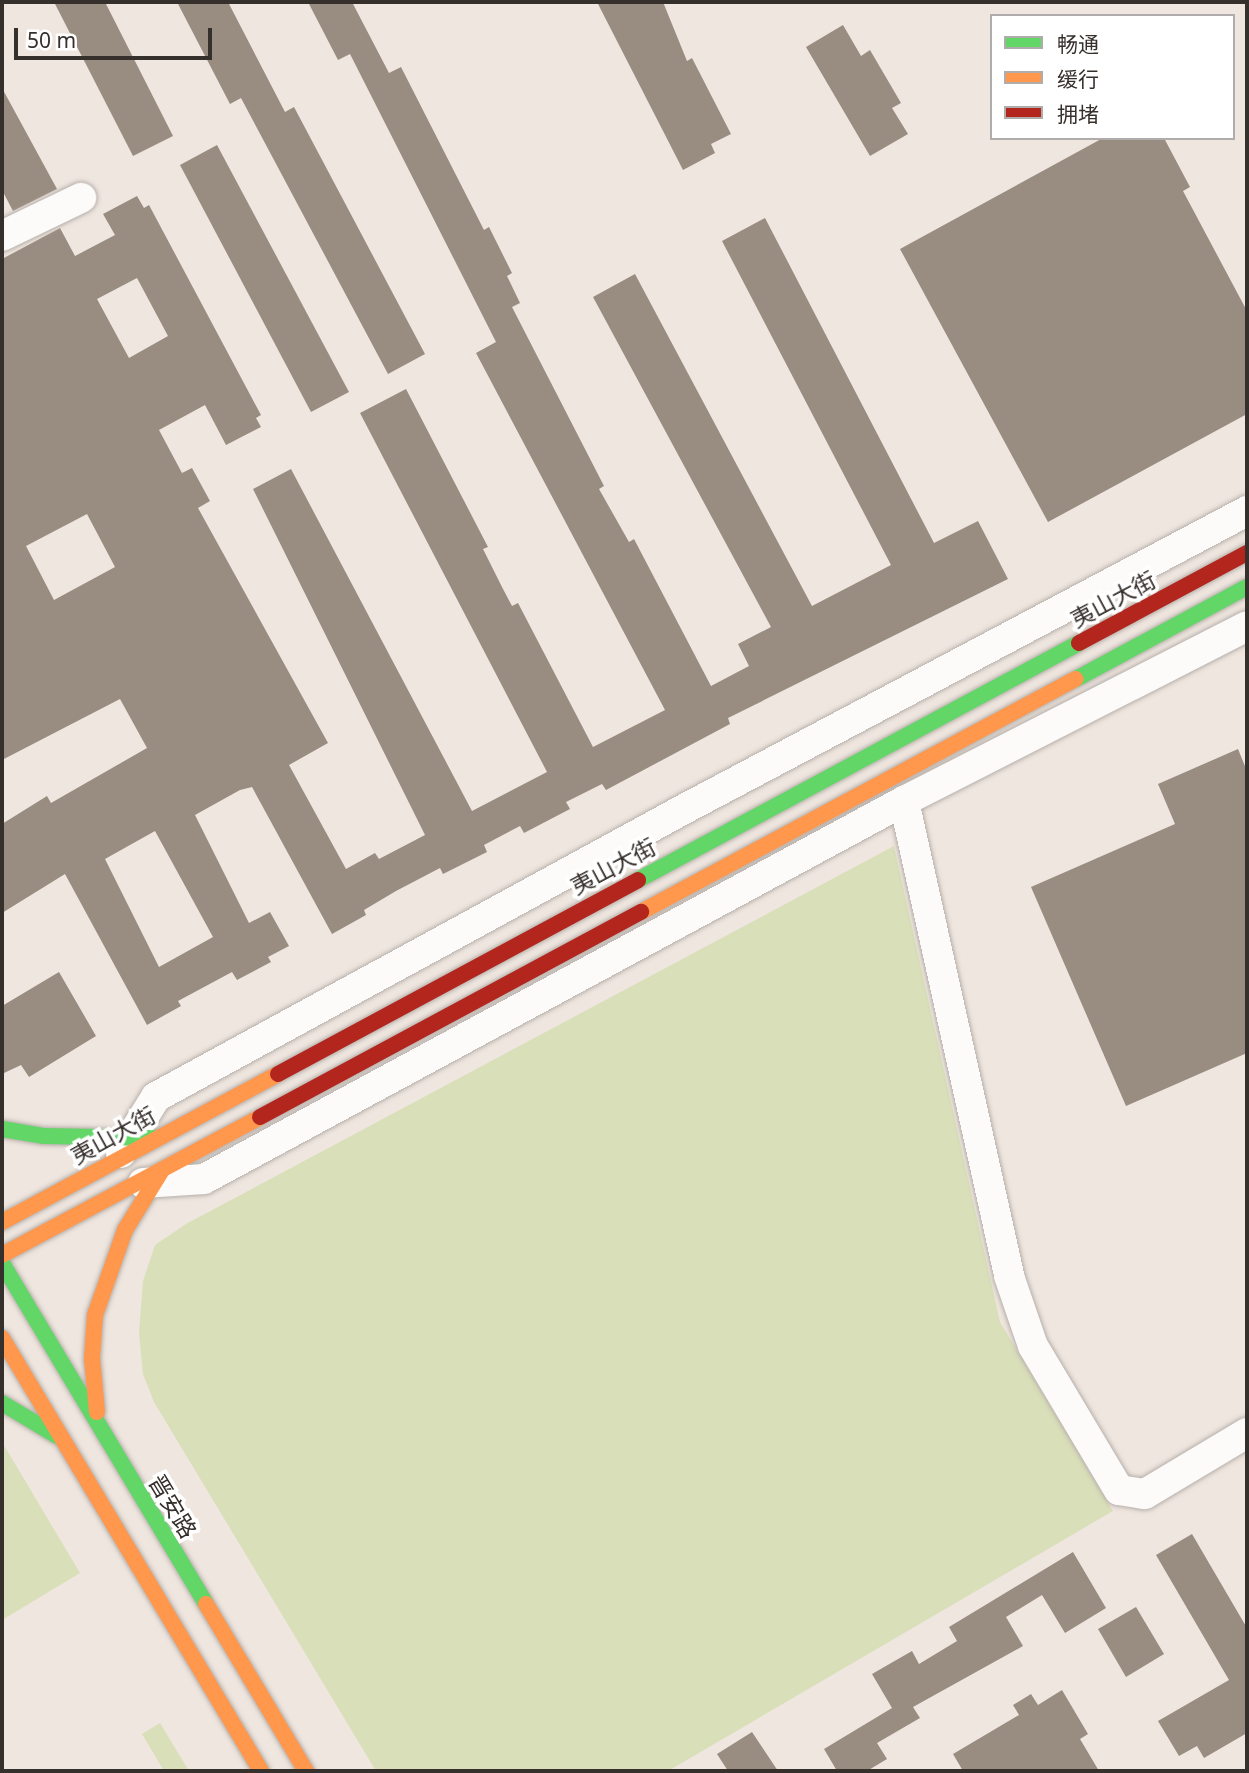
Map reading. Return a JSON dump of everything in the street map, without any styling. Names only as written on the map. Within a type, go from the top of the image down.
[{"type":"main road","name":"夷山大街","points":[[2,1222],[135,1144],[1247,553]]},
{"type":"main road","points":[[2,1255],[1247,587]]},
{"type":"main road","points":[[2,1129],[44,1136],[135,1144]]},
{"type":"main road","points":[[98,1424],[92,1358],[95,1315],[125,1230],[150,1177]]},
{"type":"main road","name":"晋安路","points":[[2,1263],[306,1771]]},
{"type":"main road","points":[[2,1338],[261,1771]]},
{"type":"main road","points":[[2,1403],[63,1440]]},
{"type":"street","points":[[2,236],[81,198]]},
{"type":"street","points":[[135,1144],[156,1097],[688,807],[1247,511]]},
{"type":"street","points":[[150,1177],[204,1179],[904,801],[1247,626]]},
{"type":"street","points":[[904,801],[1009,1276],[1033,1346],[1119,1490],[1145,1494],[1247,1433]]},
{"type":"green space","points":[[894,846],[1000,1322],[1113,1511],[668,1771],[376,1771],[154,1402],[143,1374],[139,1333],[143,1281],[155,1245],[186,1224]]},
{"type":"green space","points":[[2,1442],[80,1573],[2,1620]]},
{"type":"green space","points":[[160,1723],[189,1771],[164,1771],[142,1734]]},
{"type":"building","points":[[54,2],[105,2],[173,136],[133,156]]},
{"type":"building","points":[[177,2],[228,2],[285,112],[294,107],[425,354],[388,374],[241,98],[230,104]]},
{"type":"building","points":[[308,2],[352,2],[389,73],[401,67],[484,230],[489,227],[512,273],[507,276],[520,303],[512,307],[604,486],[599,489],[629,542],[634,539],[711,686],[749,666],[738,644],[771,627],[593,297],[635,274],[812,606],[891,565],[722,241],[765,218],[934,543],[978,521],[1008,579],[728,718],[730,724],[606,790],[602,784],[566,802],[570,809],[524,833],[520,826],[484,845],[487,852],[443,874],[440,868],[396,891],[364,910],[366,915],[332,934],[252,787],[240,790],[195,815],[249,923],[270,912],[289,946],[268,957],[271,962],[237,980],[232,972],[178,1001],[181,1006],[147,1025],[65,874],[2,913],[2,824],[47,796],[51,803],[147,748],[120,699],[2,760],[2,259],[60,228],[75,256],[115,235],[103,214],[137,196],[144,208],[149,205],[261,415],[256,418],[261,427],[226,445],[205,405],[159,430],[182,473],[192,468],[210,501],[198,508],[328,743],[289,765],[346,869],[375,853],[379,859],[425,835],[253,489],[291,469],[472,811],[547,772],[360,413],[406,389],[488,547],[483,549],[503,589],[512,606],[518,603],[593,747],[665,710],[476,353],[496,342],[350,54],[338,60]],"holes":[[[137,278],[168,336],[129,358],[97,299]],[[87,514],[115,567],[54,600],[26,546]],[[155,831],[213,937],[159,967],[105,859]]]},
{"type":"building","points":[[597,2],[663,2],[687,61],[692,58],[731,134],[711,144],[715,153],[683,170]]},
{"type":"building","points":[[843,25],[861,56],[870,50],[901,103],[892,108],[908,134],[870,156],[806,47]]},
{"type":"building","points":[[2,88],[57,189],[13,211],[2,190]]},
{"type":"building","points":[[1099,140],[1165,140],[1190,187],[1183,191],[1247,311],[1247,414],[1048,522],[900,249]]},
{"type":"building","points":[[217,145],[349,392],[311,412],[180,165]]},
{"type":"building","points":[[1238,749],[1247,771],[1247,1053],[1126,1106],[1031,887],[1175,824],[1158,784]]},
{"type":"building","points":[[59,972],[96,1036],[29,1077],[21,1065],[2,1074],[2,1006]]},
{"type":"building","points":[[1192,1534],[1247,1628],[1247,1733],[1204,1758],[1197,1746],[1179,1756],[1158,1721],[1229,1680],[1156,1555]]},
{"type":"building","points":[[1073,1552],[1106,1608],[1065,1633],[1042,1595],[1006,1617],[1023,1646],[913,1707],[920,1718],[877,1743],[887,1759],[867,1771],[837,1771],[824,1749],[892,1708],[872,1674],[912,1651],[919,1664],[957,1641],[949,1627]]},
{"type":"building","points":[[1136,1607],[1164,1654],[1126,1677],[1098,1629]]},
{"type":"building","points":[[1062,1690],[1088,1734],[1080,1739],[1099,1771],[963,1771],[953,1754],[1019,1715],[1013,1705],[1031,1694],[1038,1705]]},
{"type":"building","points":[[752,1732],[778,1771],[728,1771],[717,1754]]},
{"type":"traffic: fast","points":[[1076,679],[1247,587]]},
{"type":"traffic: fast","points":[[638,880],[1079,643]]},
{"type":"traffic: fast","points":[[2,1129],[44,1136],[153,1138]]},
{"type":"traffic: fast","points":[[2,1263],[206,1604]]},
{"type":"traffic: fast","points":[[2,1403],[57,1436]]},
{"type":"traffic: slow","points":[[641,912],[1076,679]]},
{"type":"traffic: slow","points":[[2,1222],[278,1074]]},
{"type":"traffic: slow","points":[[2,1255],[260,1117]]},
{"type":"traffic: slow","points":[[97,1412],[92,1358],[95,1315],[125,1230],[162,1170]]},
{"type":"traffic: slow","points":[[2,1338],[261,1771]]},
{"type":"traffic: slow","points":[[206,1604],[306,1771]]},
{"type":"traffic: jam","points":[[1079,643],[1247,553]]},
{"type":"traffic: jam","points":[[278,1074],[638,880]]},
{"type":"traffic: jam","points":[[260,1117],[641,912]]}]
